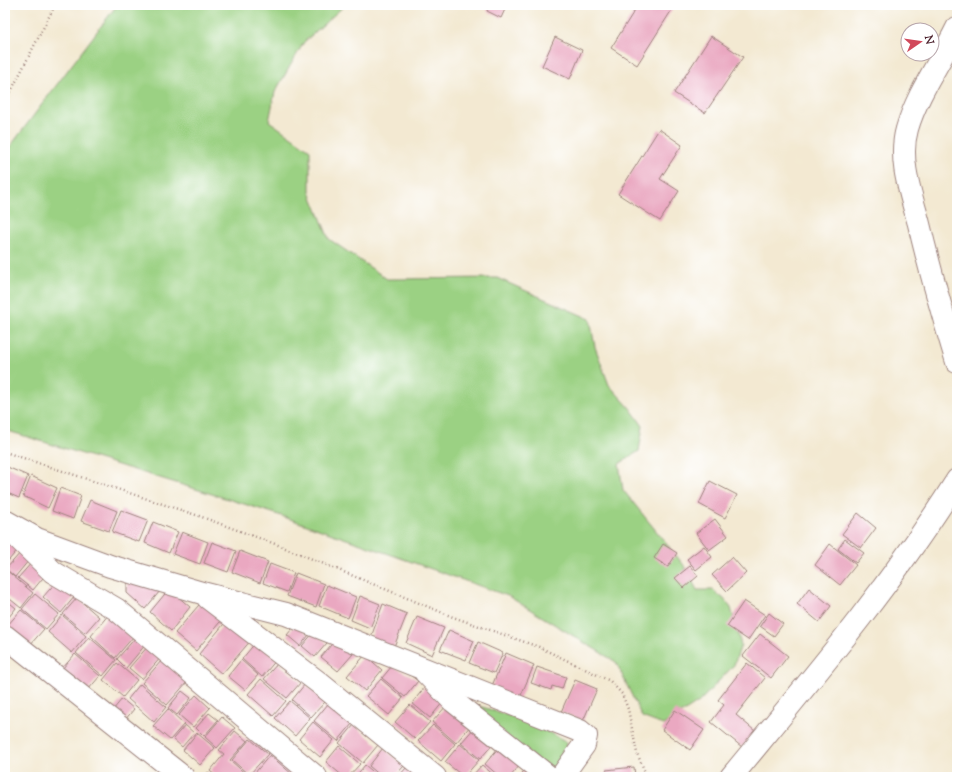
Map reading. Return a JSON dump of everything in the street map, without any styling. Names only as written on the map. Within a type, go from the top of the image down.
[{"type":"street","points":[[957,28],[919,101],[907,129],[904,147],[906,170],[935,292],[957,362]]},
{"type":"street","points":[[731,777],[871,604],[951,502],[957,480]]},
{"type":"street","points":[[5,521],[37,539],[103,563],[202,594],[286,614],[420,666],[580,731],[586,736],[584,745],[561,777]]},
{"type":"street","points":[[5,526],[54,572],[116,609],[316,777]]},
{"type":"street","points":[[202,594],[318,682],[435,777]]},
{"type":"street","points":[[5,636],[183,777]]},
{"type":"street","points":[[420,666],[454,701],[549,777]]},
{"type":"path","points":[[5,103],[55,5]]},
{"type":"path","points":[[5,452],[199,516],[278,545],[453,617],[539,647],[610,681],[622,694],[628,709],[637,753],[647,777]]},
{"type":"green space","points":[[117,5],[345,5],[304,42],[275,92],[269,121],[310,150],[310,192],[329,239],[387,279],[497,278],[590,319],[595,347],[609,385],[630,408],[643,426],[639,451],[619,464],[623,490],[683,564],[697,590],[713,590],[724,599],[731,608],[741,645],[734,665],[699,702],[663,725],[642,717],[616,662],[508,596],[273,513],[5,430],[5,157],[12,144]]},
{"type":"green space","points":[[465,702],[517,719],[555,735],[567,742],[564,755],[550,771]]},
{"type":"building","points":[[489,5],[507,5],[501,18],[487,11]]},
{"type":"building","points":[[638,5],[668,5],[673,8],[637,65],[611,48]]},
{"type":"building","points":[[711,36],[743,57],[705,113],[674,93]]},
{"type":"building","points":[[555,37],[582,50],[570,79],[542,66]]},
{"type":"building","points":[[659,129],[682,145],[660,179],[679,191],[660,221],[618,194]]},
{"type":"building","points":[[5,466],[28,476],[19,498],[5,492]]},
{"type":"building","points":[[31,476],[57,488],[48,508],[23,496]]},
{"type":"building","points":[[710,481],[737,495],[725,518],[699,504]]},
{"type":"building","points":[[60,488],[81,496],[73,519],[52,511]]},
{"type":"building","points":[[90,500],[117,511],[109,531],[81,521]]},
{"type":"building","points":[[121,510],[148,520],[139,542],[112,532]]},
{"type":"building","points":[[858,513],[876,528],[861,548],[842,534]]},
{"type":"building","points":[[715,519],[728,536],[709,550],[696,533]]},
{"type":"building","points":[[153,522],[178,532],[169,553],[145,543]]},
{"type":"building","points":[[182,532],[208,542],[200,564],[173,554]]},
{"type":"building","points":[[5,538],[18,549],[5,565]]},
{"type":"building","points":[[845,539],[864,553],[856,563],[838,549]]},
{"type":"building","points":[[212,542],[236,551],[228,572],[204,563]]},
{"type":"building","points":[[663,544],[677,553],[668,567],[654,558]]},
{"type":"building","points":[[830,544],[856,565],[840,585],[815,565]]},
{"type":"building","points":[[704,546],[712,557],[696,570],[687,559]]},
{"type":"building","points":[[240,551],[268,562],[260,583],[232,572]]},
{"type":"building","points":[[21,552],[29,560],[15,577],[6,569]]},
{"type":"building","points":[[732,557],[746,573],[727,591],[712,575]]},
{"type":"building","points":[[33,561],[47,573],[33,590],[18,578]]},
{"type":"building","points":[[270,564],[294,573],[287,592],[263,583]]},
{"type":"building","points":[[690,566],[698,576],[684,588],[675,578]]},
{"type":"building","points":[[5,569],[33,593],[21,608],[5,595]]},
{"type":"building","points":[[296,573],[324,584],[316,607],[287,596]]},
{"type":"building","points":[[134,576],[160,591],[145,609],[127,593],[127,584]]},
{"type":"building","points":[[57,581],[75,596],[61,613],[43,597]]},
{"type":"building","points":[[327,585],[356,597],[348,618],[319,606]]},
{"type":"building","points":[[809,588],[831,606],[819,622],[797,604]]},
{"type":"building","points":[[169,589],[190,607],[171,631],[150,612]]},
{"type":"building","points":[[35,594],[59,614],[46,629],[22,609]]},
{"type":"building","points":[[360,596],[380,604],[370,628],[351,620]]},
{"type":"building","points":[[77,598],[99,617],[85,633],[63,614]]},
{"type":"building","points":[[5,599],[16,608],[5,622]]},
{"type":"building","points":[[204,599],[224,617],[196,651],[175,633]]},
{"type":"building","points":[[744,601],[765,615],[748,640],[727,626]]},
{"type":"building","points":[[383,604],[407,614],[393,649],[370,640]]},
{"type":"building","points":[[21,610],[44,629],[29,646],[6,627]]},
{"type":"building","points":[[769,613],[783,624],[774,636],[760,626]]},
{"type":"building","points":[[109,614],[134,636],[115,658],[91,636]]},
{"type":"building","points":[[62,615],[86,636],[72,653],[48,632]]},
{"type":"building","points":[[417,617],[444,628],[432,655],[406,643]]},
{"type":"building","points":[[228,619],[252,639],[222,674],[199,654]]},
{"type":"building","points":[[296,624],[309,635],[300,646],[287,635]]},
{"type":"building","points":[[449,630],[474,641],[466,660],[440,650]]},
{"type":"building","points":[[314,632],[327,643],[315,657],[302,646]]},
{"type":"building","points":[[760,634],[788,656],[771,678],[743,656]]},
{"type":"building","points":[[137,636],[146,644],[126,668],[117,659]]},
{"type":"building","points":[[89,637],[116,660],[103,676],[76,653]]},
{"type":"building","points":[[336,639],[353,654],[338,671],[321,657]]},
{"type":"building","points":[[256,642],[277,659],[262,677],[242,659]]},
{"type":"building","points":[[478,642],[503,653],[494,673],[469,663]]},
{"type":"building","points":[[149,645],[162,656],[142,679],[129,668]]},
{"type":"building","points":[[506,653],[534,665],[519,700],[491,688]]},
{"type":"building","points":[[75,654],[100,676],[87,691],[62,669]]},
{"type":"building","points":[[365,655],[382,670],[365,691],[347,676]]},
{"type":"building","points":[[162,660],[187,682],[167,705],[142,683]]},
{"type":"building","points":[[241,660],[258,675],[245,690],[228,676]]},
{"type":"building","points":[[117,663],[137,680],[123,697],[103,680]]},
{"type":"building","points":[[278,663],[301,682],[287,698],[264,679]]},
{"type":"building","points":[[747,663],[765,678],[736,715],[755,731],[742,747],[711,722],[724,705],[718,700]]},
{"type":"building","points":[[392,666],[418,681],[405,697],[382,678]]},
{"type":"building","points":[[537,667],[566,677],[562,689],[552,686],[551,690],[531,683]]},
{"type":"building","points":[[261,679],[286,701],[273,716],[248,694]]},
{"type":"building","points":[[381,679],[403,698],[389,715],[366,696]]},
{"type":"building","points":[[575,680],[597,689],[583,721],[561,712]]},
{"type":"building","points":[[140,684],[166,707],[154,722],[128,699]]},
{"type":"building","points":[[305,684],[325,702],[311,717],[292,700]]},
{"type":"building","points":[[425,687],[443,702],[430,718],[412,703]]},
{"type":"building","points":[[182,691],[191,698],[177,715],[168,708]]},
{"type":"building","points":[[196,695],[210,708],[193,727],[179,715]]},
{"type":"building","points":[[122,699],[134,709],[125,720],[113,710]]},
{"type":"building","points":[[290,701],[310,718],[295,736],[275,718]]},
{"type":"building","points":[[328,704],[352,724],[338,741],[314,721]]},
{"type":"building","points":[[410,705],[430,722],[415,739],[395,722]]},
{"type":"building","points":[[447,705],[471,725],[456,743],[432,722]]},
{"type":"building","points":[[168,709],[184,724],[170,740],[153,726]]},
{"type":"building","points":[[675,710],[704,730],[690,750],[662,730]]},
{"type":"building","points":[[209,713],[218,720],[204,736],[196,728]]},
{"type":"building","points":[[222,717],[235,728],[217,748],[205,737]]},
{"type":"building","points":[[313,722],[334,740],[320,757],[299,739]]},
{"type":"building","points":[[185,725],[194,733],[182,747],[173,739]]},
{"type":"building","points":[[354,725],[378,745],[363,763],[339,743]]},
{"type":"building","points":[[433,725],[455,744],[441,761],[418,741]]},
{"type":"building","points":[[475,727],[494,743],[480,759],[461,743]]},
{"type":"building","points":[[235,731],[247,741],[230,760],[249,777],[217,777],[210,771],[224,754],[219,750]]},
{"type":"building","points":[[197,733],[215,748],[200,765],[183,750]]},
{"type":"building","points":[[250,739],[268,754],[249,775],[232,760]]},
{"type":"building","points":[[460,744],[479,760],[464,777],[445,762]]},
{"type":"building","points":[[339,746],[360,764],[348,777],[344,777],[326,762]]},
{"type":"building","points":[[499,747],[520,765],[510,777],[500,777],[485,764]]},
{"type":"building","points":[[383,748],[404,766],[394,777],[382,777],[369,766]]},
{"type":"building","points":[[270,755],[293,775],[292,777],[255,777],[253,775]]},
{"type":"building","points":[[365,765],[379,777],[355,777]]},
{"type":"building","points":[[482,765],[496,777],[471,777]]},
{"type":"building","points":[[407,767],[419,777],[398,777]]},
{"type":"building","points":[[527,767],[538,777],[519,777]]},
{"type":"building","points":[[634,767],[635,777],[606,777],[606,770]]},
{"type":"building","points":[[208,772],[214,777],[203,777]]}]
